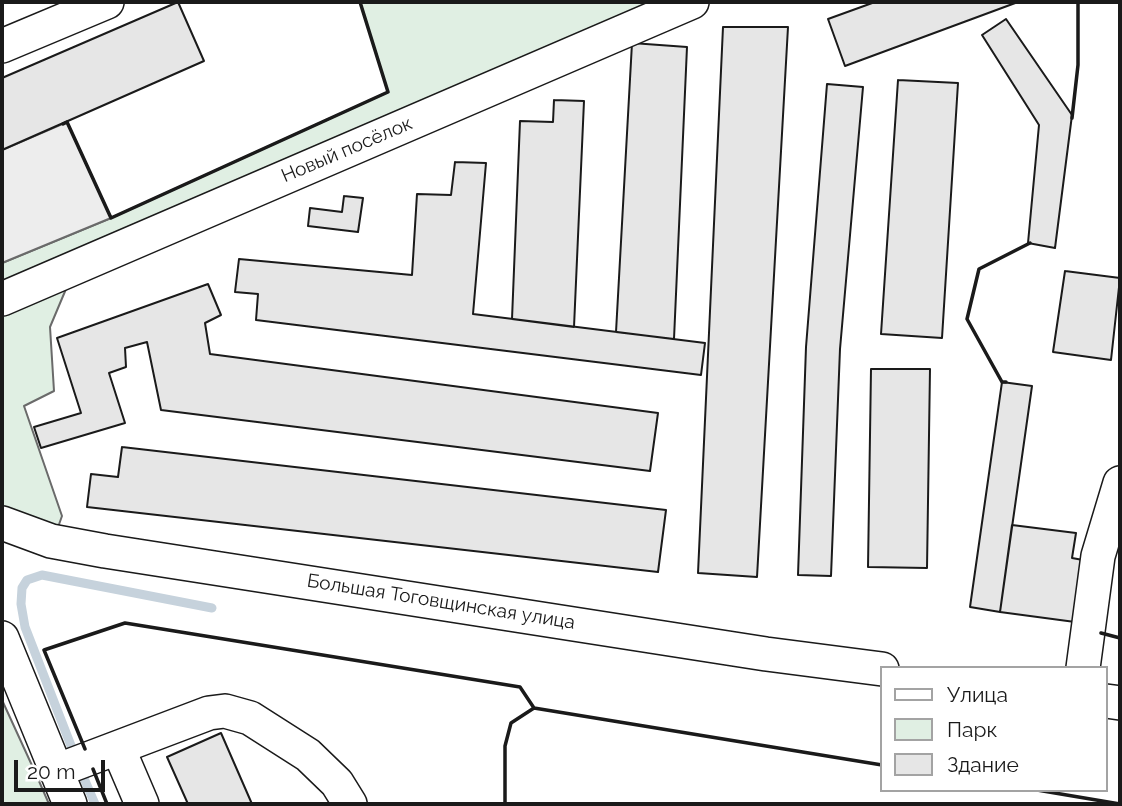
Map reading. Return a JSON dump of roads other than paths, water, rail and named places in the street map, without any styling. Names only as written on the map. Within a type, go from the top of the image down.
[{"type":"street","points":[[2,46],[107,2]]},
{"type":"street","name":"Новый посёлок","points":[[2,299],[692,2]]},
{"type":"street","points":[[1083,666],[1098,556],[1120,483]]},
{"type":"street","name":"Большая Тоговщинская улица","points":[[2,523],[51,541],[105,551],[766,654],[880,669]]},
{"type":"street","points":[[2,638],[70,804]]},
{"type":"street","points":[[57,771],[209,713],[235,713],[260,724],[308,755],[337,783],[349,804]]},
{"type":"street","points":[[118,748],[142,804]]},
{"type":"waterway","points":[[75,756],[25,627],[21,604],[22,588],[27,580],[42,575],[212,608]]},
{"type":"waterway","points":[[80,769],[95,804]]}]
